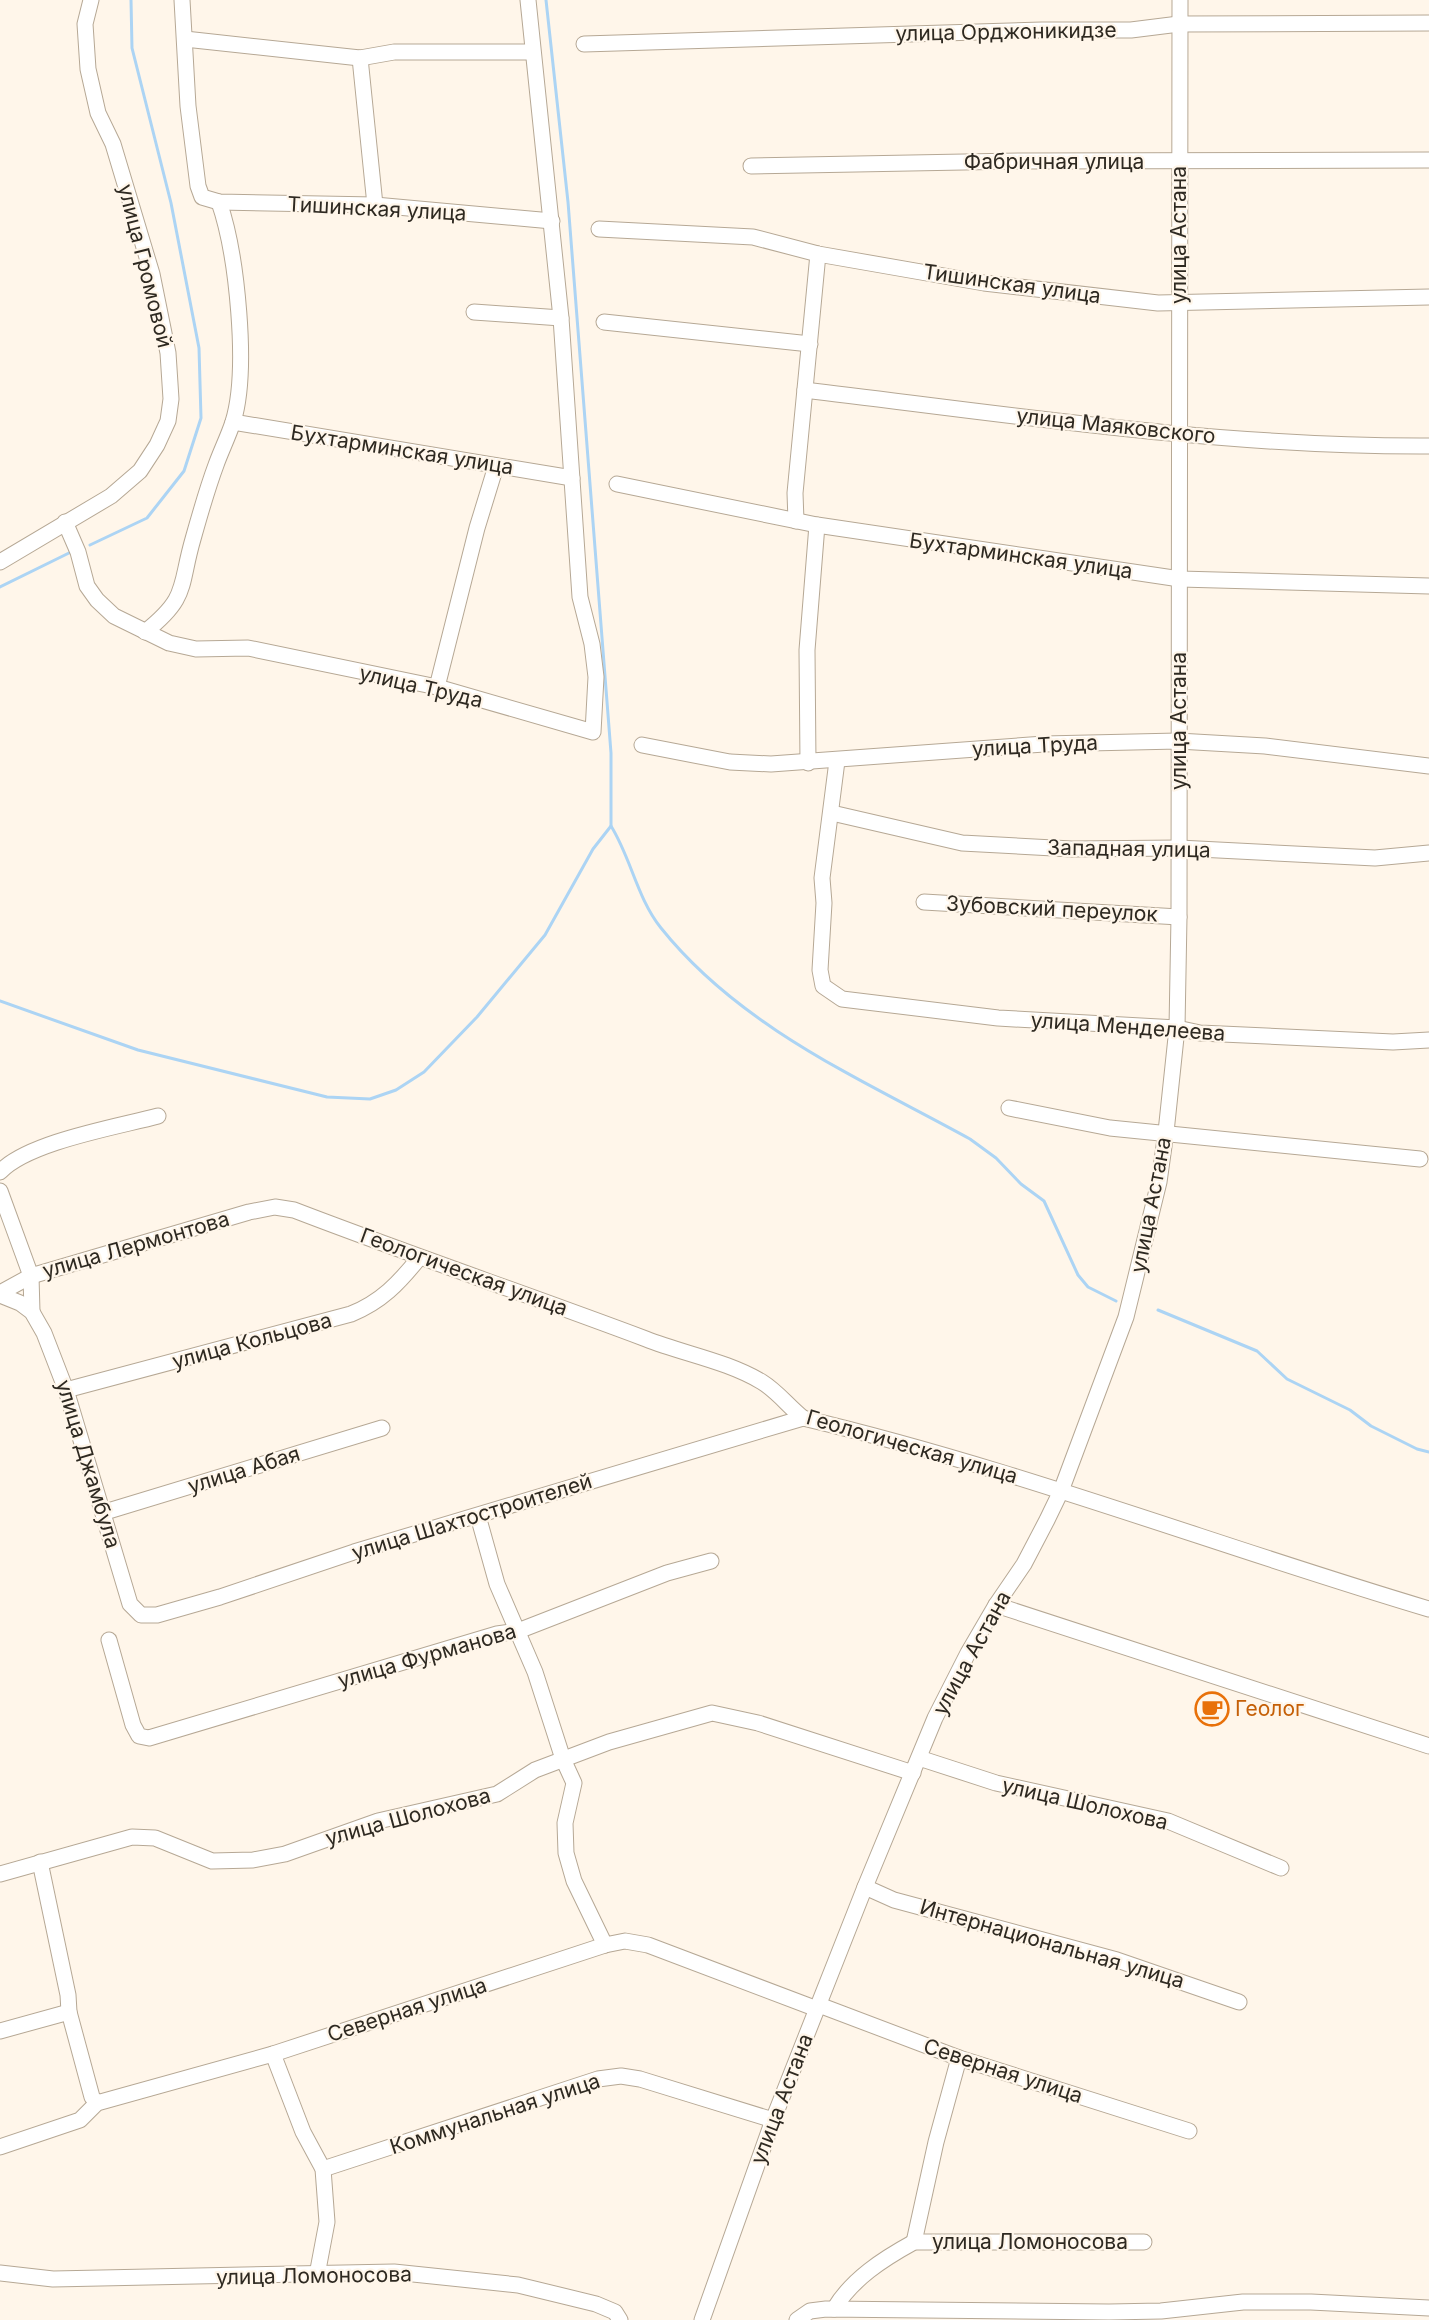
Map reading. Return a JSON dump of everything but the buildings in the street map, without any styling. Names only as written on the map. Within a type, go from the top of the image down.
[{"type":"street","name":"улица Громовой","points":[[0,562],[111,496],[140,471],[158,445],[168,420],[171,399],[168,353],[152,274],[113,144],[98,113],[88,69],[85,24],[91,0]]},
{"type":"street","points":[[182,0],[185,39],[360,58],[394,52],[532,52]]},
{"type":"street","points":[[528,0],[561,318],[572,478]]},
{"type":"street","name":"улица Астана","points":[[702,2320],[773,2120],[935,1718],[996,1605],[1030,1553],[1061,1491],[1130,1305],[1159,1182],[1177,1028],[1179,917],[1180,0]]},
{"type":"street","name":"улица Орджоникидзе","points":[[584,44],[1042,30],[1131,30],[1179,24],[1429,23]]},
{"type":"street","name":"Тишинская улица","points":[[185,39],[188,106],[198,186],[202,197],[219,202],[375,205],[552,221]]},
{"type":"street","points":[[360,58],[375,205]]},
{"type":"street","name":"Фабричная улица","points":[[751,166],[1019,161],[1429,160]]},
{"type":"street","points":[[145,632],[174,606],[184,582],[192,540],[215,466],[233,422],[238,393],[240,322],[226,222],[219,202]]},
{"type":"street","name":"Тишинская улица","points":[[599,229],[753,237],[818,254],[984,284],[1178,303],[1429,297]]},
{"type":"street","points":[[796,521],[795,493],[818,254]]},
{"type":"street","points":[[474,312],[561,318]]},
{"type":"street","points":[[604,322],[810,344]]},
{"type":"street","name":"улица Маяковского","points":[[805,390],[1180,434],[1370,446],[1429,446]]},
{"type":"street","name":"Бухтарминская улица","points":[[233,422],[572,478]]},
{"type":"street","points":[[437,687],[477,528],[496,466]]},
{"type":"street","name":"улица Труда","points":[[65,522],[78,552],[87,586],[97,600],[114,616],[169,643],[195,650],[248,648],[437,687],[593,732],[596,677],[592,644],[580,597],[572,478]]},
{"type":"street","name":"Бухтарминская улица","points":[[618,484],[817,525],[1180,579],[1429,586]]},
{"type":"street","points":[[808,763],[807,650],[817,525]]},
{"type":"street","name":"улица Труда","points":[[642,745],[730,762],[808,763],[870,756],[1044,744],[1178,741],[1265,746],[1429,766]]},
{"type":"street","points":[[832,813],[837,761]]},
{"type":"street","name":"Западная улица","points":[[832,813],[962,843],[1072,849],[1179,848],[1375,858],[1429,853]]},
{"type":"street","name":"улица Менделеева","points":[[832,813],[822,878],[825,903],[820,970],[823,986],[842,999],[998,1018],[1177,1028],[1200,1033],[1393,1042],[1429,1040]]},
{"type":"street","name":"Зубовский переулок","points":[[924,902],[1179,917]]},
{"type":"street","points":[[1009,1108],[1110,1128],[1420,1159]]},
{"type":"street","points":[[0,1172],[17,1158],[51,1145],[158,1116]]},
{"type":"street","name":"улица Джамбула","points":[[0,1191],[31,1276],[26,1308],[44,1333],[66,1390],[105,1512],[130,1604],[141,1615]]},
{"type":"street","name":"Геологическая улица","points":[[275,1207],[294,1210],[419,1258],[513,1288],[656,1343],[741,1371],[778,1392],[803,1418],[1061,1491],[1297,1570],[1429,1609]]},
{"type":"street","name":"улица Лермонтова","points":[[0,1294],[31,1276],[275,1207]]},
{"type":"street","name":"улица Кольцова","points":[[66,1390],[351,1314],[370,1306],[385,1296],[419,1258]]},
{"type":"street","name":"улица Лермонтова","points":[[0,1294],[26,1308]]},
{"type":"street","name":"улица Шахтостроителей","points":[[141,1615],[157,1616],[220,1598],[354,1552],[803,1418]]},
{"type":"street","name":"улица Абая","points":[[105,1512],[382,1428]]},
{"type":"street","points":[[478,1516],[497,1584],[541,1688],[563,1759],[574,1783],[565,1823],[566,1853],[574,1881],[605,1945]]},
{"type":"street","name":"улица Фурманова","points":[[109,1640],[133,1725],[139,1736],[148,1738],[497,1634],[518,1630],[667,1573],[711,1561]]},
{"type":"street","points":[[996,1605],[1429,1746]]},
{"type":"street","name":"улица Шолохова","points":[[0,1874],[132,1837],[143,1836],[155,1838],[212,1861],[254,1860],[285,1854],[378,1821],[497,1794],[535,1770],[563,1759],[609,1742],[712,1713],[758,1723],[916,1766],[1168,1821],[1281,1868]]},
{"type":"street","points":[[40,1862],[68,1995],[69,2012],[92,2097],[97,2103]]},
{"type":"street","name":"Интернациональная улица","points":[[865,1887],[894,1900],[1117,1960],[1239,2002]]},
{"type":"street","name":"Северная улица","points":[[0,2147],[80,2120],[97,2103],[273,2054],[605,1945],[625,1941],[648,1945],[959,2058],[1189,2131]]},
{"type":"street","points":[[0,2031],[69,2012]]},
{"type":"street","points":[[273,2054],[303,2132],[323,2169],[327,2222],[318,2275]]},
{"type":"street","points":[[914,2242],[936,2142],[959,2058]]},
{"type":"street","name":"Коммунальная улица","points":[[323,2169],[598,2079],[621,2076],[640,2079],[773,2120]]},
{"type":"street","name":"улица Ломоносова","points":[[834,2309],[843,2293],[889,2256],[914,2242],[1144,2242]]},
{"type":"street","name":"улица Ломоносова","points":[[0,2273],[53,2279],[394,2272],[488,2280],[596,2304],[615,2312],[620,2320]]},
{"type":"street","points":[[797,2320],[810,2311],[834,2309],[982,2315],[1109,2316],[1243,2302],[1311,2302],[1429,2308]]},
{"type":"waterway","points":[[90,545],[147,518],[184,471],[201,418],[199,348],[171,203],[132,48],[131,0]]},
{"type":"waterway","points":[[0,1001],[138,1050],[327,1097],[370,1099],[396,1090],[424,1072],[477,1017],[545,935],[593,849],[611,826],[611,753],[568,202],[546,0]]},
{"type":"waterway","points":[[0,587],[71,552]]},
{"type":"waterway","points":[[611,826],[653,916],[693,963],[728,995],[765,1023],[845,1072],[970,1139],[996,1158],[1021,1184],[1044,1201],[1078,1275],[1088,1287],[1116,1301]]},
{"type":"waterway","points":[[1158,1310],[1257,1351],[1287,1379],[1350,1410],[1371,1426],[1417,1449],[1429,1452]]},
{"type":"place","name":"Геолог","points":[[1212,1709]]}]
